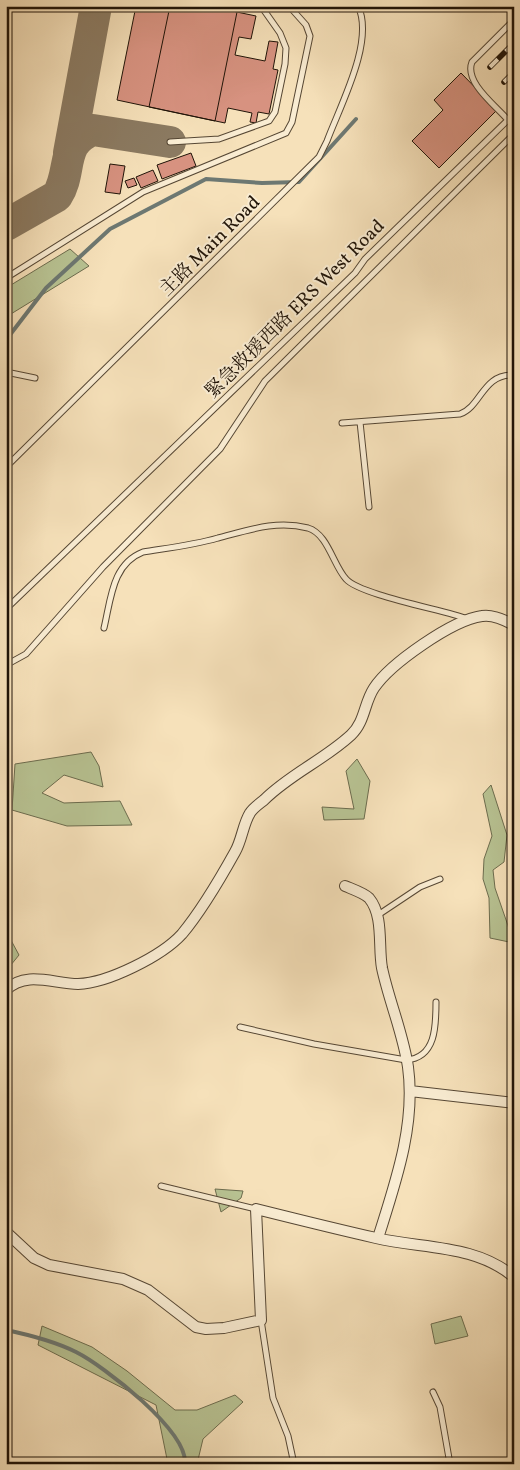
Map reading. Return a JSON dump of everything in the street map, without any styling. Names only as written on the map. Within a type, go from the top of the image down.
[{"type":"street","points":[[6,990],[29,978],[79,984],[109,977],[169,947],[193,919],[236,850],[250,813],[280,784],[336,749],[354,733],[363,719],[372,691],[383,675],[399,662],[468,618],[484,615],[496,617],[514,625]]},
{"type":"street","points":[[345,886],[368,897],[378,915],[382,966],[406,1060],[410,1091],[408,1120],[400,1162],[378,1238]]},
{"type":"street","points":[[410,1091],[514,1103]]},
{"type":"street","points":[[6,1232],[34,1258],[49,1265],[123,1279],[148,1290],[196,1327],[206,1329],[224,1328],[262,1320],[256,1209],[378,1238],[468,1252],[501,1266],[514,1277]]},
{"type":"lane","points":[[170,142],[219,140],[269,121],[275,112],[285,64],[286,48],[280,33],[261,6]]},
{"type":"lane","points":[[6,278],[144,192],[286,133],[292,122],[310,36],[306,25],[289,6]]},
{"type":"lane","name":"主路 Main Road","points":[[6,467],[319,156],[327,141],[361,49],[364,30],[358,6]]},
{"type":"lane","points":[[507,119],[472,80],[470,71],[472,62],[514,20]]},
{"type":"lane","name":"緊急救援西路 ERS West Road","points":[[7,608],[355,273],[365,259],[514,114]]},
{"type":"lane","points":[[6,665],[26,654],[103,567],[220,449],[266,381],[514,134]]},
{"type":"lane","points":[[8,372],[35,378]]},
{"type":"lane","points":[[342,423],[460,414],[468,410],[493,381],[502,376],[514,375]]},
{"type":"lane","points":[[360,422],[369,507]]},
{"type":"lane","points":[[104,628],[114,582],[122,565],[132,556],[143,552],[219,538],[268,525],[293,525],[310,529],[326,545],[346,580],[366,590],[468,618]]},
{"type":"lane","points":[[378,915],[420,887],[440,878]]},
{"type":"lane","points":[[240,1027],[314,1044],[406,1060],[416,1059],[428,1048],[436,1025],[436,1002]]},
{"type":"lane","points":[[161,1186],[256,1209]]},
{"type":"lane","points":[[262,1320],[272,1398],[288,1436],[294,1464]]},
{"type":"lane","points":[[434,1392],[440,1407],[450,1464]]},
{"type":"green space","points":[[70,249],[89,266],[6,317],[6,288]]},
{"type":"green space","points":[[91,752],[99,766],[103,787],[64,775],[42,793],[64,803],[120,801],[132,825],[67,826],[12,810],[15,764]]},
{"type":"green space","points":[[357,759],[370,781],[364,819],[324,820],[322,807],[354,809],[346,771]]},
{"type":"green space","points":[[491,785],[507,835],[504,862],[493,870],[495,888],[514,943],[490,938],[489,898],[483,879],[484,859],[492,836],[483,794]]},
{"type":"green space","points":[[6,931],[19,955],[6,971]]},
{"type":"green space","points":[[215,1189],[243,1191],[241,1198],[221,1212]]},
{"type":"green space","points":[[461,1316],[468,1336],[435,1344],[431,1324]]},
{"type":"green space","points":[[42,1326],[92,1347],[127,1371],[175,1410],[197,1410],[235,1395],[243,1402],[203,1439],[197,1464],[168,1464],[156,1405],[38,1345]]},
{"type":"building","points":[[136,6],[208,6],[256,16],[251,39],[239,37],[235,55],[265,61],[269,41],[278,42],[273,69],[278,70],[269,114],[258,112],[256,123],[250,122],[252,113],[228,108],[225,123],[117,100]]},
{"type":"building","points":[[170,6],[208,6],[237,12],[215,121],[149,107]]},
{"type":"building","points":[[461,73],[497,110],[439,168],[412,141],[443,110],[434,100]]},
{"type":"building","points":[[191,153],[196,166],[162,179],[157,165]]},
{"type":"building","points":[[110,164],[125,166],[120,194],[105,192]]},
{"type":"building","points":[[153,170],[158,181],[141,188],[136,177]]},
{"type":"building","points":[[134,178],[137,185],[128,188],[125,181]]},
{"type":"waterway","points":[[6,340],[46,288],[110,229],[206,179],[262,183],[299,182],[356,119]]},
{"type":"waterway","points":[[6,1330],[68,1348],[89,1359],[124,1385],[159,1418],[173,1435],[182,1450],[185,1464]]},
{"type":"taxiway","points":[[69,153],[96,6]]},
{"type":"taxiway","points":[[6,225],[57,196],[62,187],[68,158],[75,142],[93,130],[170,142]]},
{"type":"railway","points":[[490,67],[514,43]]},
{"type":"railway","points":[[504,82],[514,72]]}]
